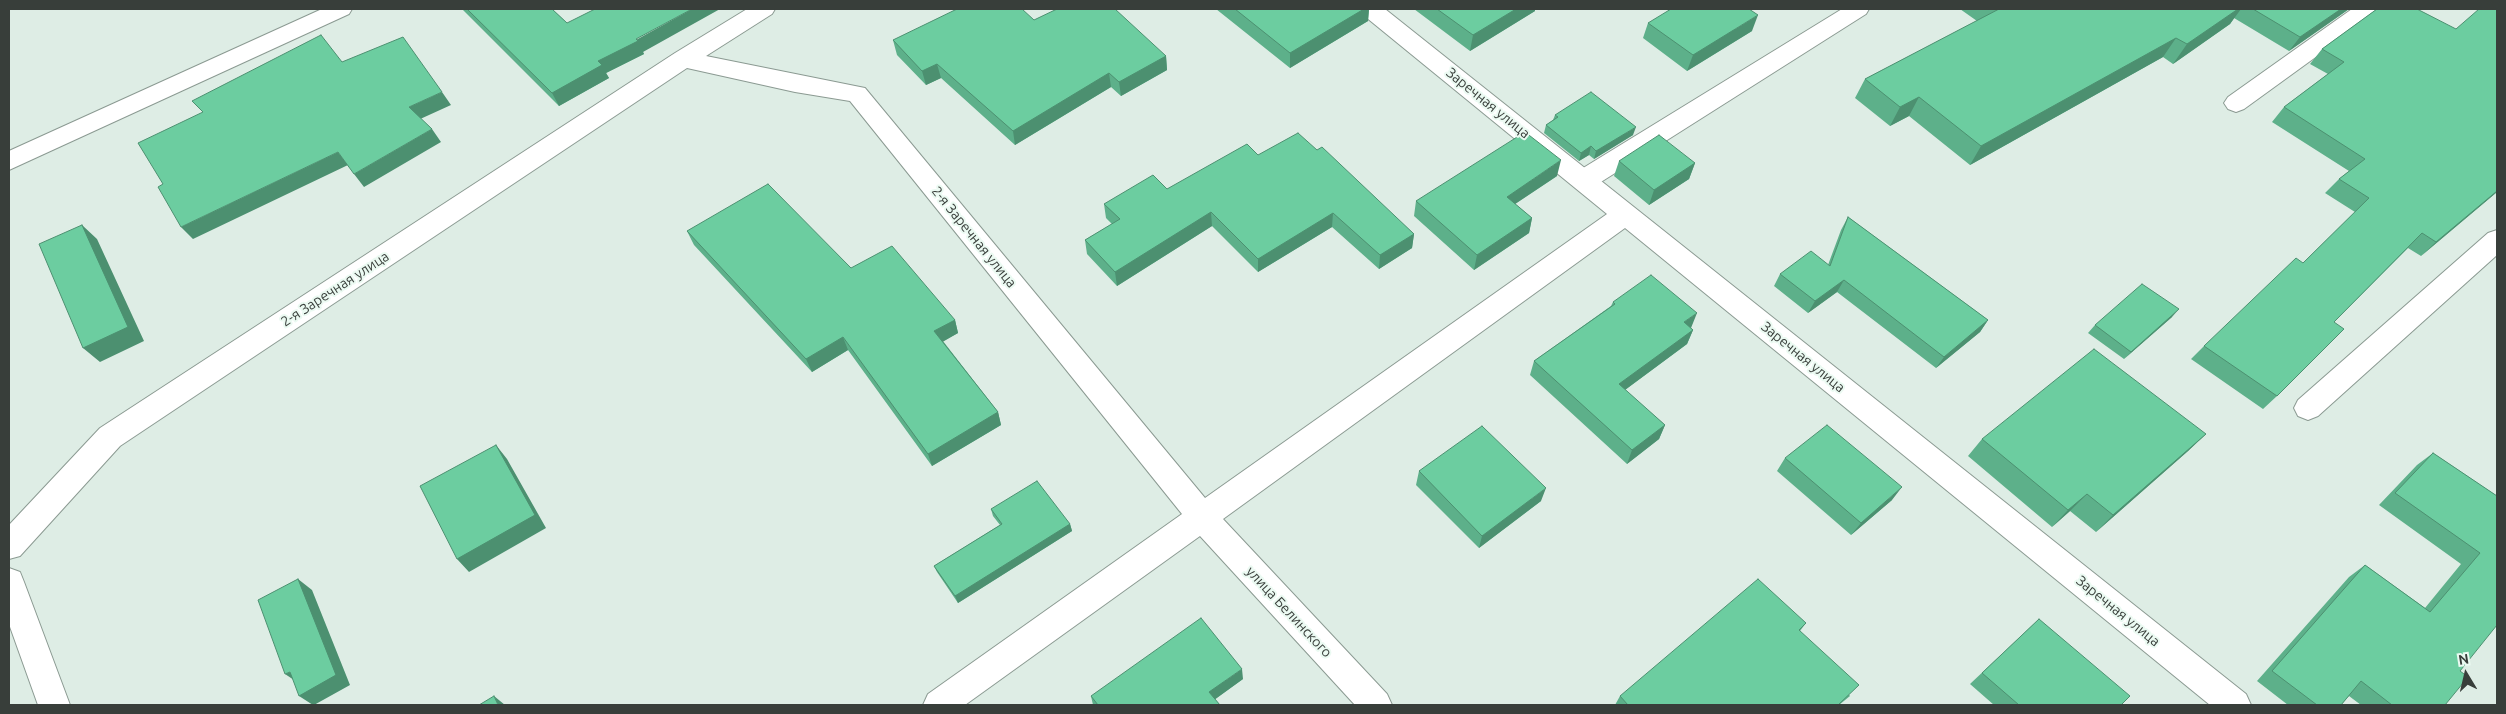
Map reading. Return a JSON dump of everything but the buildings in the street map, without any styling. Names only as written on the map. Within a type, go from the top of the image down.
[{"type":"street","points":[[9,161],[341,9]]},
{"type":"street","name":"2-я Заречная улица","points":[[9,546],[110,437],[683,59],[764,9]]},
{"type":"street","name":"Заречная улица","points":[[1370,9],[2236,705]]},
{"type":"street","points":[[1584,180],[1858,9]]},
{"type":"street","points":[[2236,103],[2368,9]]},
{"type":"street","name":"2-я Заречная улица","points":[[683,59],[796,84],[857,94],[1203,518]]},
{"type":"street","points":[[939,705],[1625,215]]},
{"type":"street","points":[[2308,408],[2497,240]]},
{"type":"street","name":"улица Белинского","points":[[1203,518],[1376,705]]},
{"type":"street","points":[[9,582],[54,705]]}]
